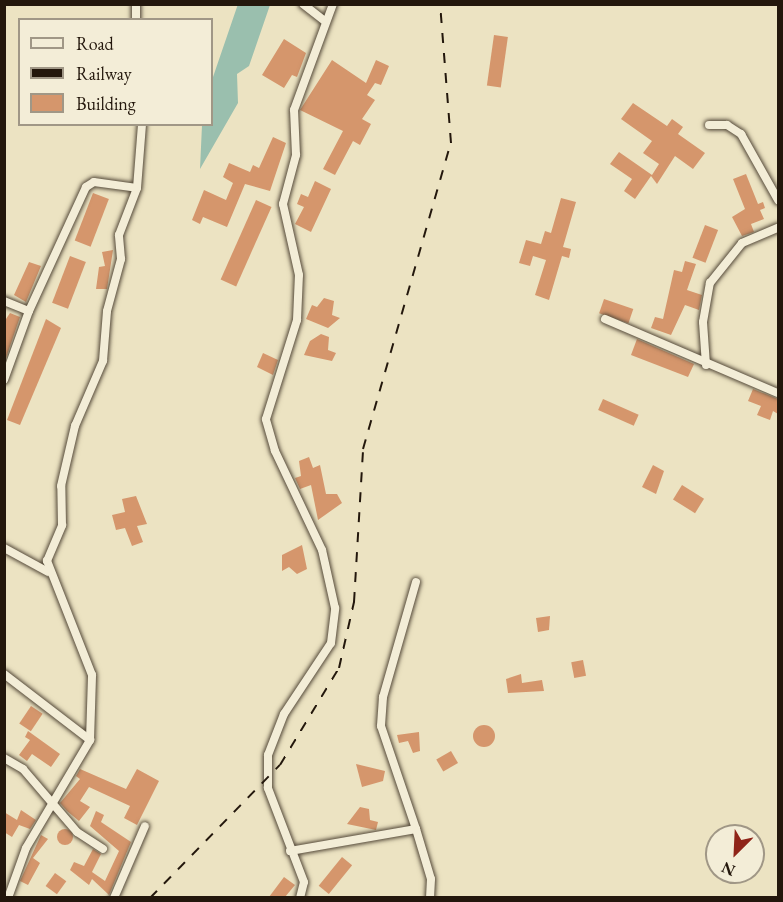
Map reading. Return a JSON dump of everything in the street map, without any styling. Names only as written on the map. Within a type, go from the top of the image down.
[{"type":"street","points":[[303,4],[326,22]]},
{"type":"street","points":[[300,897],[304,882],[290,851],[268,788],[268,755],[284,714],[331,643],[335,608],[321,550],[275,452],[266,419],[297,320],[299,275],[283,204],[296,155],[294,110],[333,4]]},
{"type":"street","points":[[709,125],[727,125],[741,134],[778,200]]},
{"type":"street","points":[[48,572],[62,525],[61,486],[75,426],[103,361],[107,311],[121,259],[121,226],[137,188],[142,126]]},
{"type":"street","points":[[4,380],[8,362],[28,311],[86,188],[94,182],[137,188]]},
{"type":"street","points":[[706,365],[703,322],[710,283],[742,243],[778,228]]},
{"type":"street","points":[[4,301],[28,311]]},
{"type":"street","points":[[605,319],[706,365],[778,393]]},
{"type":"street","points":[[4,548],[48,572],[84,645],[94,705],[90,740],[26,848],[8,897]]},
{"type":"street","points":[[416,582],[383,697],[381,726],[417,829],[431,879],[430,897]]},
{"type":"street","points":[[4,674],[90,740]]},
{"type":"street","points":[[4,758],[23,769],[77,832],[103,849]]},
{"type":"street","points":[[114,897],[145,826]]},
{"type":"street","points":[[290,851],[417,829]]},
{"type":"shaded area","points":[[238,4],[270,5],[249,66],[237,74],[238,103],[200,169],[202,126],[213,126],[213,77]]},
{"type":"building","points":[[494,35],[508,37],[501,87],[487,86]]},
{"type":"building","points":[[284,39],[306,53],[297,77],[292,75],[284,88],[262,75]]},
{"type":"building","points":[[332,60],[366,83],[376,60],[389,66],[381,85],[375,83],[367,95],[375,100],[362,119],[371,124],[360,145],[353,141],[335,175],[323,169],[343,131],[300,110]]},
{"type":"building","points":[[633,103],[667,126],[672,119],[683,127],[678,134],[705,153],[693,169],[675,156],[657,184],[651,176],[635,199],[624,191],[632,179],[610,164],[619,152],[652,175],[659,164],[643,153],[652,141],[621,119]]},
{"type":"building","points":[[273,137],[286,143],[270,191],[245,184],[227,227],[203,217],[200,224],[192,220],[204,190],[226,200],[233,183],[223,177],[229,163],[250,172],[253,165],[259,168]]},
{"type":"building","points":[[746,174],[758,204],[763,202],[765,208],[760,210],[764,219],[751,224],[754,232],[742,236],[732,217],[745,209],[733,179]]},
{"type":"building","points":[[315,181],[331,189],[311,232],[295,224],[304,207],[297,204],[301,194],[308,197]]},
{"type":"building","points":[[93,193],[109,199],[91,247],[75,241]]},
{"type":"building","points":[[561,198],[576,202],[563,247],[571,249],[569,258],[562,256],[549,300],[535,295],[546,260],[533,256],[530,266],[519,263],[526,240],[541,244],[545,231],[551,233]]},
{"type":"building","points":[[256,200],[272,207],[236,286],[221,279]]},
{"type":"building","points":[[705,225],[718,230],[706,263],[692,258]]},
{"type":"building","points":[[113,250],[107,289],[96,289],[99,267],[105,266],[102,252]]},
{"type":"building","points":[[70,256],[86,262],[68,309],[52,303]]},
{"type":"building","points":[[685,261],[696,264],[687,290],[702,295],[699,310],[685,305],[671,335],[651,328],[655,317],[663,319],[674,270],[682,272]]},
{"type":"building","points":[[29,262],[41,266],[26,302],[14,295]]},
{"type":"building","points":[[324,298],[334,301],[332,315],[340,318],[328,328],[306,319],[312,305],[317,307]]},
{"type":"building","points":[[604,299],[633,309],[628,323],[599,313]]},
{"type":"building","points":[[10,313],[20,317],[5,361],[4,322]]},
{"type":"building","points":[[46,319],[61,328],[20,425],[7,420]]},
{"type":"building","points":[[321,334],[329,337],[328,350],[336,353],[332,361],[304,355],[310,341]]},
{"type":"building","points":[[637,339],[694,364],[688,377],[631,355]]},
{"type":"building","points":[[263,353],[278,360],[273,375],[257,367]]},
{"type":"building","points":[[753,389],[778,399],[778,414],[773,411],[770,420],[757,415],[761,406],[748,401]]},
{"type":"building","points":[[603,399],[639,415],[634,426],[598,410]]},
{"type":"building","points":[[309,457],[313,468],[320,465],[326,494],[337,494],[342,503],[318,520],[311,485],[300,489],[295,478],[301,476],[299,461]]},
{"type":"building","points":[[653,465],[664,471],[656,494],[642,487]]},
{"type":"building","points":[[682,485],[704,499],[695,513],[673,499]]},
{"type":"building","points":[[136,496],[147,524],[137,526],[143,542],[132,546],[125,528],[116,530],[112,515],[125,512],[122,499]]},
{"type":"building","points":[[302,545],[307,569],[297,574],[289,567],[282,571],[282,555]]},
{"type":"building","points":[[550,616],[549,630],[538,632],[536,618]]},
{"type":"building","points":[[583,660],[586,676],[574,678],[571,662]]},
{"type":"building","points":[[521,674],[522,683],[542,680],[544,691],[508,693],[506,679]]},
{"type":"building","points":[[31,706],[43,714],[31,731],[19,723]]},
{"type":"building","points":[[484,725],[492,728],[495,736],[492,744],[484,747],[476,744],[473,736],[476,728]]},
{"type":"building","points":[[28,731],[60,754],[51,767],[32,754],[27,761],[19,755],[30,740],[25,737]]},
{"type":"building","points":[[419,732],[420,751],[413,753],[408,741],[399,743],[397,735]]},
{"type":"building","points":[[451,751],[458,763],[443,772],[436,760]]},
{"type":"building","points":[[356,764],[385,771],[383,781],[362,787]]},
{"type":"building","points":[[80,769],[126,789],[137,769],[159,781],[137,825],[124,818],[130,806],[89,787],[80,801],[90,807],[79,821],[67,811],[60,803],[80,779],[76,776]]},
{"type":"building","points":[[360,807],[369,809],[370,820],[378,822],[376,830],[347,824]]},
{"type":"building","points":[[21,810],[36,820],[30,829],[19,825],[12,837],[4,832],[4,812],[17,820]]},
{"type":"building","points":[[96,811],[104,815],[101,822],[131,842],[109,895],[92,879],[89,885],[70,870],[74,862],[84,866],[93,849],[101,854],[92,872],[105,881],[119,851],[90,826]]},
{"type":"building","points":[[62,829],[68,829],[73,837],[71,843],[62,845],[57,840],[57,834]]},
{"type":"building","points":[[41,835],[48,839],[33,858],[40,863],[28,885],[20,881]]},
{"type":"building","points":[[342,857],[352,865],[329,894],[319,886]]},
{"type":"building","points":[[55,873],[66,881],[57,894],[46,886]]},
{"type":"building","points":[[284,877],[295,885],[285,897],[269,897]]},
{"type":"railway","points":[[150,898],[280,765],[339,668],[354,602],[363,449],[451,143],[440,4]]}]
